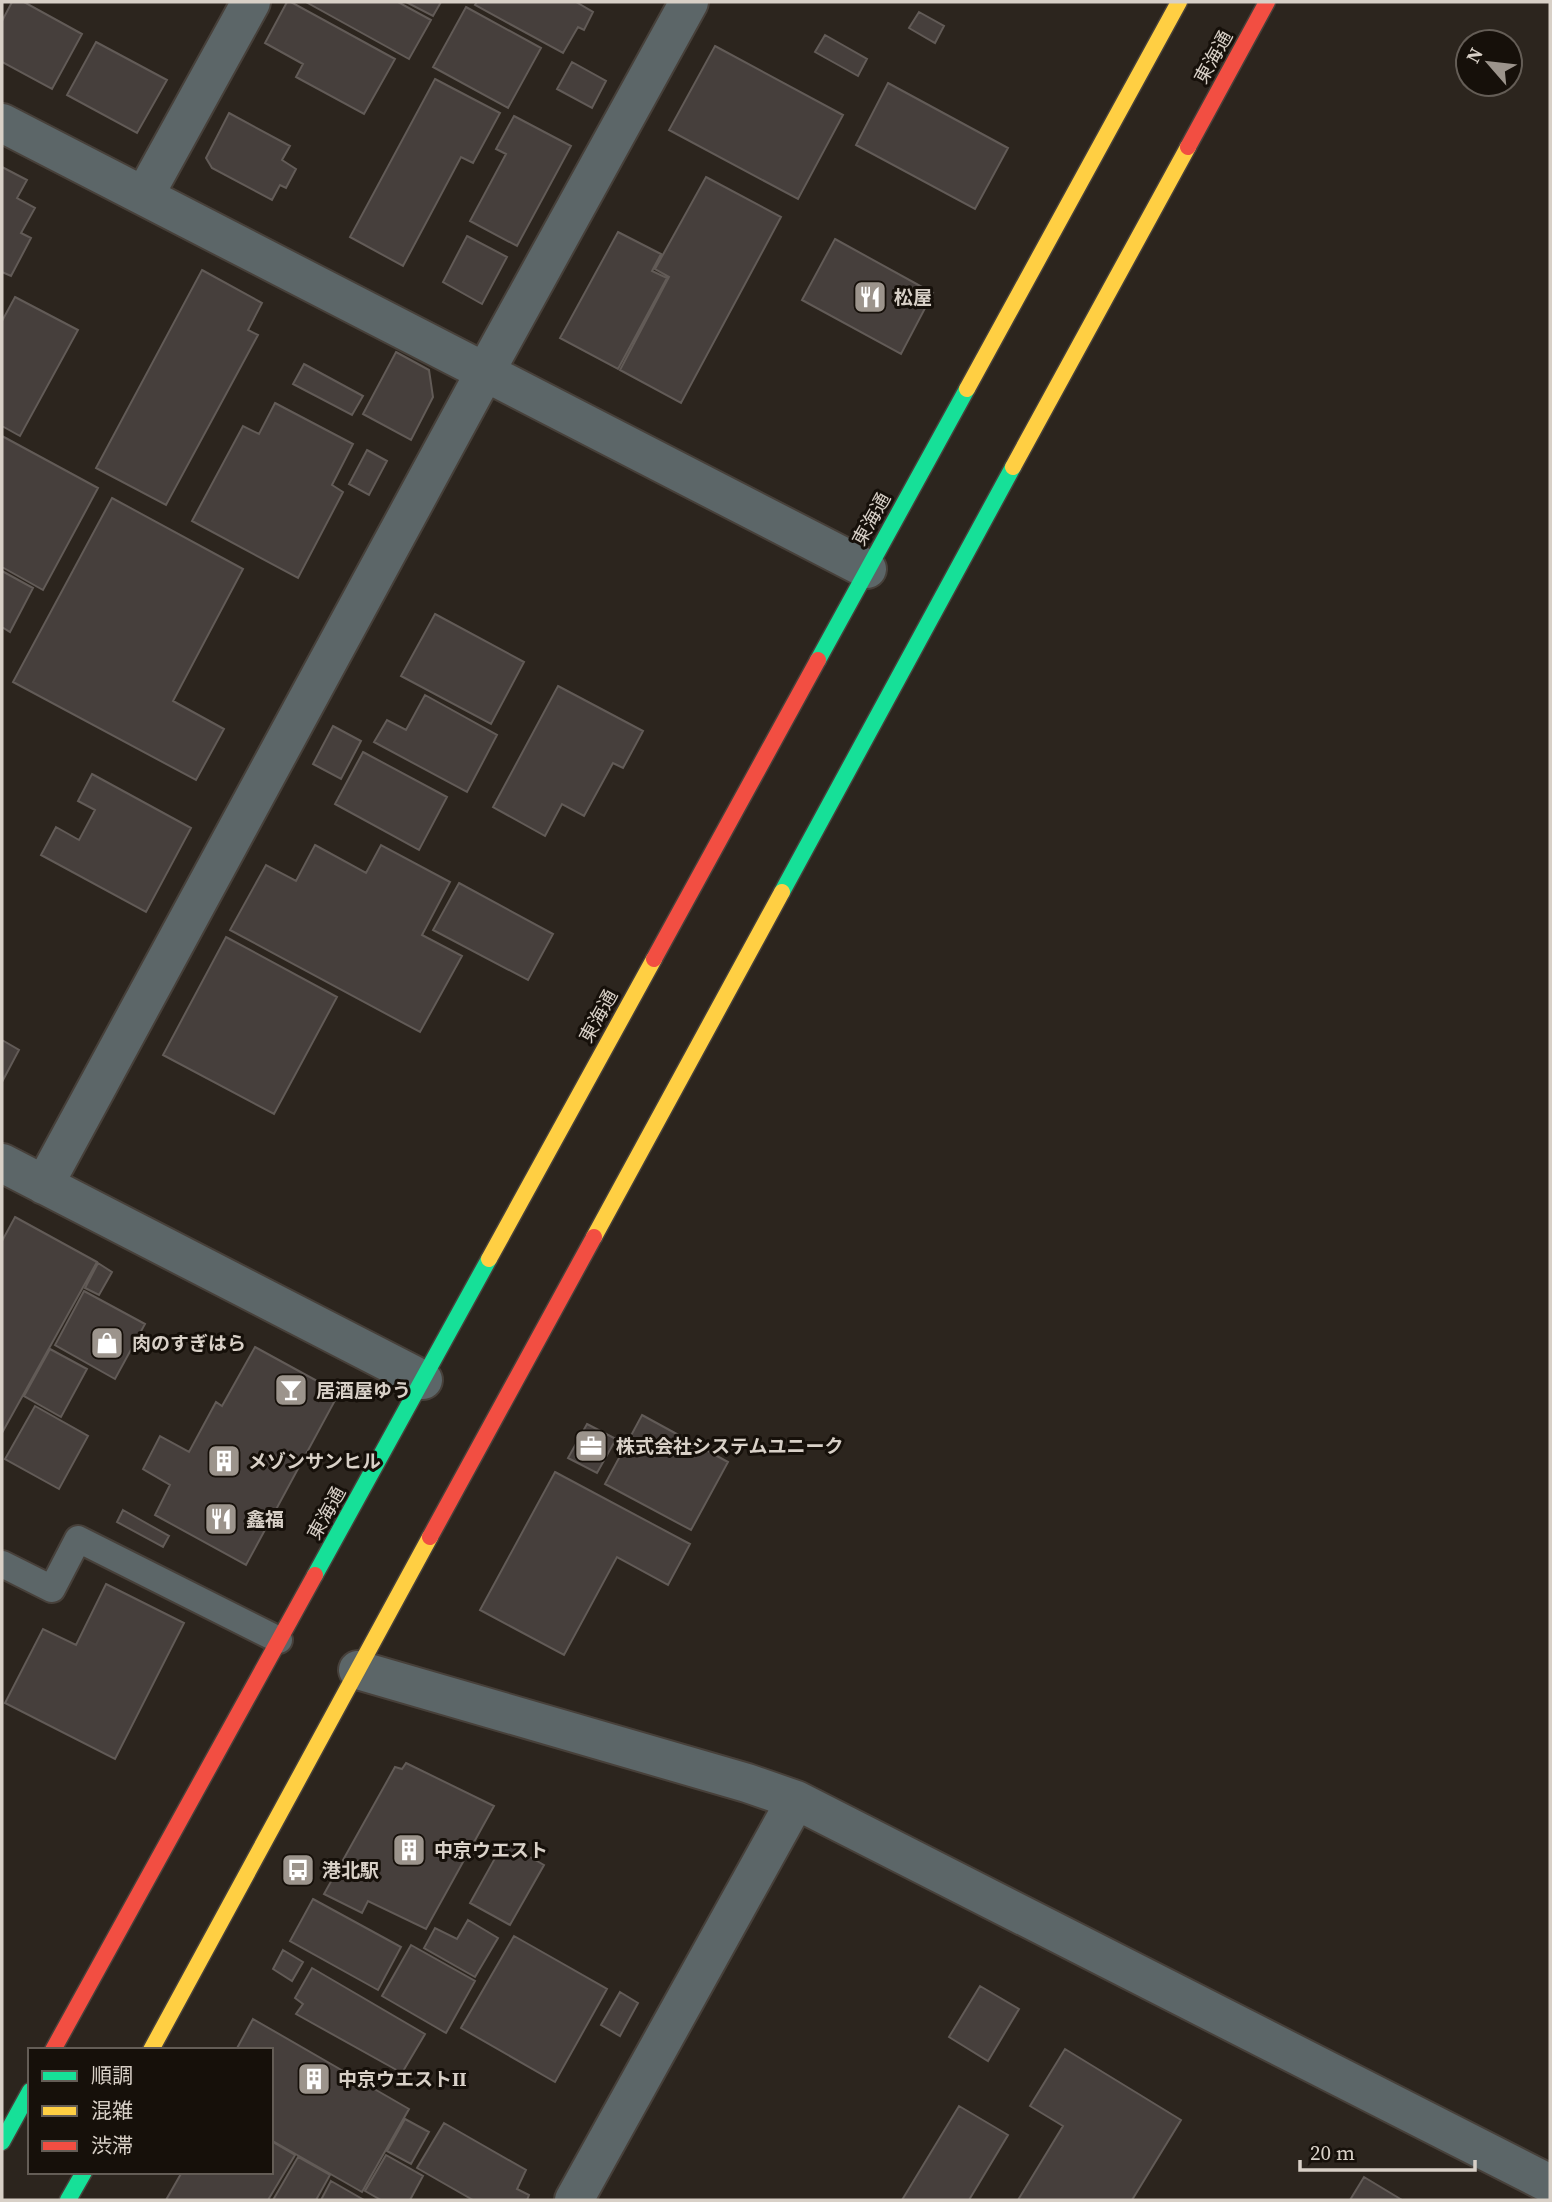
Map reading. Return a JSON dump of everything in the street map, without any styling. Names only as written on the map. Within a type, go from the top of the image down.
[{"type":"main road","name":"東海通","points":[[53,2048],[1179,2]]},
{"type":"main road","name":"東海通","points":[[152,2048],[1267,2]]},
{"type":"main road","points":[[2,2142],[28,2095]]},
{"type":"street","points":[[144,197],[251,2]]},
{"type":"street","points":[[44,1185],[689,2]]},
{"type":"street","points":[[2,123],[867,569]]},
{"type":"street","points":[[2,1163],[423,1380]]},
{"type":"street","points":[[358,1670],[747,1783],[796,1800],[1550,2184]]},
{"type":"street","points":[[574,2200],[796,1800]]},
{"type":"lane","points":[[2,1564],[52,1589],[78,1539],[279,1640]]},
{"type":"building","points":[[12,2],[24,2],[82,34],[52,89],[2,62],[2,21]]},
{"type":"building","points":[[287,2],[395,59],[364,114],[296,77],[303,64],[265,43]]},
{"type":"building","points":[[306,2],[398,2],[431,20],[409,59]]},
{"type":"building","points":[[406,2],[441,2],[433,16]]},
{"type":"building","points":[[477,2],[576,2],[593,12],[584,30],[578,27],[563,53],[475,5]]},
{"type":"building","points":[[466,7],[541,48],[508,108],[433,67]]},
{"type":"building","points":[[919,12],[944,26],[935,43],[909,28]]},
{"type":"building","points":[[825,35],[867,59],[858,76],[815,52]]},
{"type":"building","points":[[96,42],[167,80],[137,133],[67,95]]},
{"type":"building","points":[[715,46],[843,115],[798,199],[669,130]]},
{"type":"building","points":[[572,62],[606,81],[592,108],[557,89]]},
{"type":"building","points":[[435,79],[500,113],[473,163],[461,157],[403,266],[350,237]]},
{"type":"building","points":[[888,83],[1008,148],[975,209],[856,145]]},
{"type":"building","points":[[229,113],[290,146],[282,160],[296,169],[286,188],[280,185],[272,200],[212,168],[206,158]]},
{"type":"building","points":[[514,116],[571,146],[517,246],[470,221],[506,154],[496,149]]},
{"type":"building","points":[[2,167],[27,180],[17,198],[35,208],[21,233],[31,238],[11,276],[2,272]]},
{"type":"building","points":[[706,177],[781,217],[681,403],[620,370],[669,277],[655,269]]},
{"type":"building","points":[[618,232],[661,254],[652,271],[667,278],[618,369],[560,338]]},
{"type":"building","points":[[467,236],[507,257],[482,304],[443,282]]},
{"type":"building","points":[[835,239],[933,293],[901,354],[802,300]]},
{"type":"building","points":[[202,270],[262,303],[248,330],[258,335],[166,505],[96,468]]},
{"type":"building","points":[[15,297],[78,330],[20,436],[2,426],[2,321]]},
{"type":"building","points":[[396,352],[429,370],[433,397],[411,440],[363,414]]},
{"type":"building","points":[[304,364],[363,396],[352,415],[293,384]]},
{"type":"building","points":[[275,403],[353,444],[332,485],[343,492],[298,578],[192,521],[243,426],[259,434]]},
{"type":"building","points":[[2,436],[98,488],[43,590],[2,567]]},
{"type":"building","points":[[367,450],[387,461],[369,495],[349,484]]},
{"type":"building","points":[[112,498],[243,569],[173,701],[224,729],[196,780],[13,682]]},
{"type":"building","points":[[2,571],[33,588],[10,632],[2,627]]},
{"type":"building","points":[[435,614],[524,662],[491,724],[401,676]]},
{"type":"building","points":[[558,686],[643,731],[623,768],[613,763],[584,816],[562,804],[545,836],[493,807]]},
{"type":"building","points":[[425,695],[497,735],[467,792],[374,742],[387,720],[406,730]]},
{"type":"building","points":[[333,726],[361,741],[341,779],[313,764]]},
{"type":"building","points":[[363,752],[447,797],[419,850],[335,804]]},
{"type":"building","points":[[92,774],[191,828],[146,912],[41,855],[56,827],[79,840],[95,810],[78,801]]},
{"type":"building","points":[[315,845],[366,873],[381,845],[450,882],[422,935],[462,956],[420,1032],[230,930],[266,865],[296,881]]},
{"type":"building","points":[[459,883],[553,934],[528,980],[433,930]]},
{"type":"building","points":[[226,937],[337,997],[274,1114],[163,1055]]},
{"type":"building","points":[[2,1040],[19,1050],[2,1082]]},
{"type":"building","points":[[15,1217],[97,1262],[2,1433],[2,1241]]},
{"type":"building","points":[[98,1263],[112,1272],[99,1295],[85,1288]]},
{"type":"building","points":[[84,1291],[145,1324],[115,1379],[55,1345]]},
{"type":"building","name":"メゾンサンヒル","points":[[255,1347],[339,1393],[246,1565],[155,1515],[170,1485],[143,1469],[160,1436],[189,1452],[216,1402],[222,1406]]},
{"type":"building","points":[[50,1349],[87,1369],[61,1417],[24,1396]]},
{"type":"building","points":[[35,1406],[88,1436],[59,1489],[5,1459]]},
{"type":"building","points":[[642,1415],[728,1462],[691,1530],[605,1484]]},
{"type":"building","points":[[587,1424],[616,1439],[597,1473],[568,1458]]},
{"type":"building","points":[[555,1472],[690,1544],[668,1585],[617,1557],[564,1655],[480,1610]]},
{"type":"building","points":[[123,1510],[169,1536],[163,1547],[117,1522]]},
{"type":"building","points":[[106,1584],[184,1623],[115,1759],[5,1703],[43,1629],[76,1645]]},
{"type":"building","name":"中京ウエスト","points":[[406,1763],[494,1806],[426,1929],[368,1901],[362,1913],[324,1894],[395,1767],[402,1769]]},
{"type":"building","points":[[504,1842],[544,1865],[510,1925],[470,1903]]},
{"type":"building","points":[[313,1899],[401,1947],[378,1990],[290,1941]]},
{"type":"building","points":[[468,1920],[498,1938],[475,1977],[424,1948],[435,1928],[457,1939]]},
{"type":"building","points":[[514,1936],[607,1989],[555,2082],[461,2028]]},
{"type":"building","points":[[411,1945],[475,1981],[446,2033],[382,1996]]},
{"type":"building","points":[[283,1950],[303,1962],[292,1981],[273,1969]]},
{"type":"building","points":[[312,1968],[425,2034],[402,2073],[296,2014],[303,2004],[295,1998]]},
{"type":"building","points":[[980,1986],[1019,2009],[988,2061],[949,2037]]},
{"type":"building","points":[[620,1992],[638,2003],[620,2036],[601,2025]]},
{"type":"building","name":"中京ウエストII","points":[[253,2019],[409,2109],[362,2192],[273,2141],[273,2048],[237,2048]]},
{"type":"building","points":[[1065,2049],[1181,2120],[1132,2200],[1018,2200],[1063,2126],[1030,2106]]},
{"type":"building","points":[[959,2106],[1008,2135],[969,2200],[902,2200]]},
{"type":"building","points":[[405,2119],[429,2132],[411,2164],[387,2151]]},
{"type":"building","points":[[444,2123],[526,2170],[517,2189],[529,2195],[527,2200],[473,2200],[417,2168]]},
{"type":"building","points":[[273,2142],[295,2155],[268,2200],[166,2200],[181,2174],[273,2174]]},
{"type":"building","points":[[386,2155],[423,2176],[410,2200],[381,2200],[365,2191]]},
{"type":"building","points":[[298,2157],[330,2175],[316,2200],[273,2200]]},
{"type":"building","points":[[1364,2177],[1402,2200],[1350,2200]]},
{"type":"building","points":[[331,2181],[364,2200],[321,2200]]},
{"type":"traffic: fast","points":[[818,660],[967,389]]},
{"type":"traffic: fast","points":[[782,892],[1013,467]]},
{"type":"traffic: fast","points":[[315,1575],[489,1259]]},
{"type":"traffic: fast","points":[[2,2142],[28,2095]]},
{"type":"traffic: fast","points":[[68,2200],[83,2174]]},
{"type":"traffic: slow","points":[[967,389],[1179,2]]},
{"type":"traffic: slow","points":[[1013,467],[1188,147]]},
{"type":"traffic: slow","points":[[594,1237],[782,892]]},
{"type":"traffic: slow","points":[[489,1259],[654,959]]},
{"type":"traffic: slow","points":[[152,2048],[430,1537]]},
{"type":"traffic: jam","points":[[1188,147],[1267,2]]},
{"type":"traffic: jam","points":[[654,959],[818,660]]},
{"type":"traffic: jam","points":[[430,1537],[594,1237]]},
{"type":"traffic: jam","points":[[54,2048],[315,1575]]},
{"type":"place","name":"松屋","points":[[870,297]]},
{"type":"place","name":"肉のすぎはら","points":[[107,1343]]},
{"type":"place","name":"居酒屋ゆう","points":[[291,1390]]},
{"type":"place","name":"株式会社システムユニーク","points":[[591,1446]]},
{"type":"place","name":"メゾンサンヒル","points":[[224,1461]]},
{"type":"place","name":"鑫福","points":[[221,1519]]},
{"type":"place","name":"中京ウエスト","points":[[409,1850]]},
{"type":"place","name":"港北駅","points":[[298,1870]]},
{"type":"place","name":"中京ウエストII","points":[[314,2079]]}]
